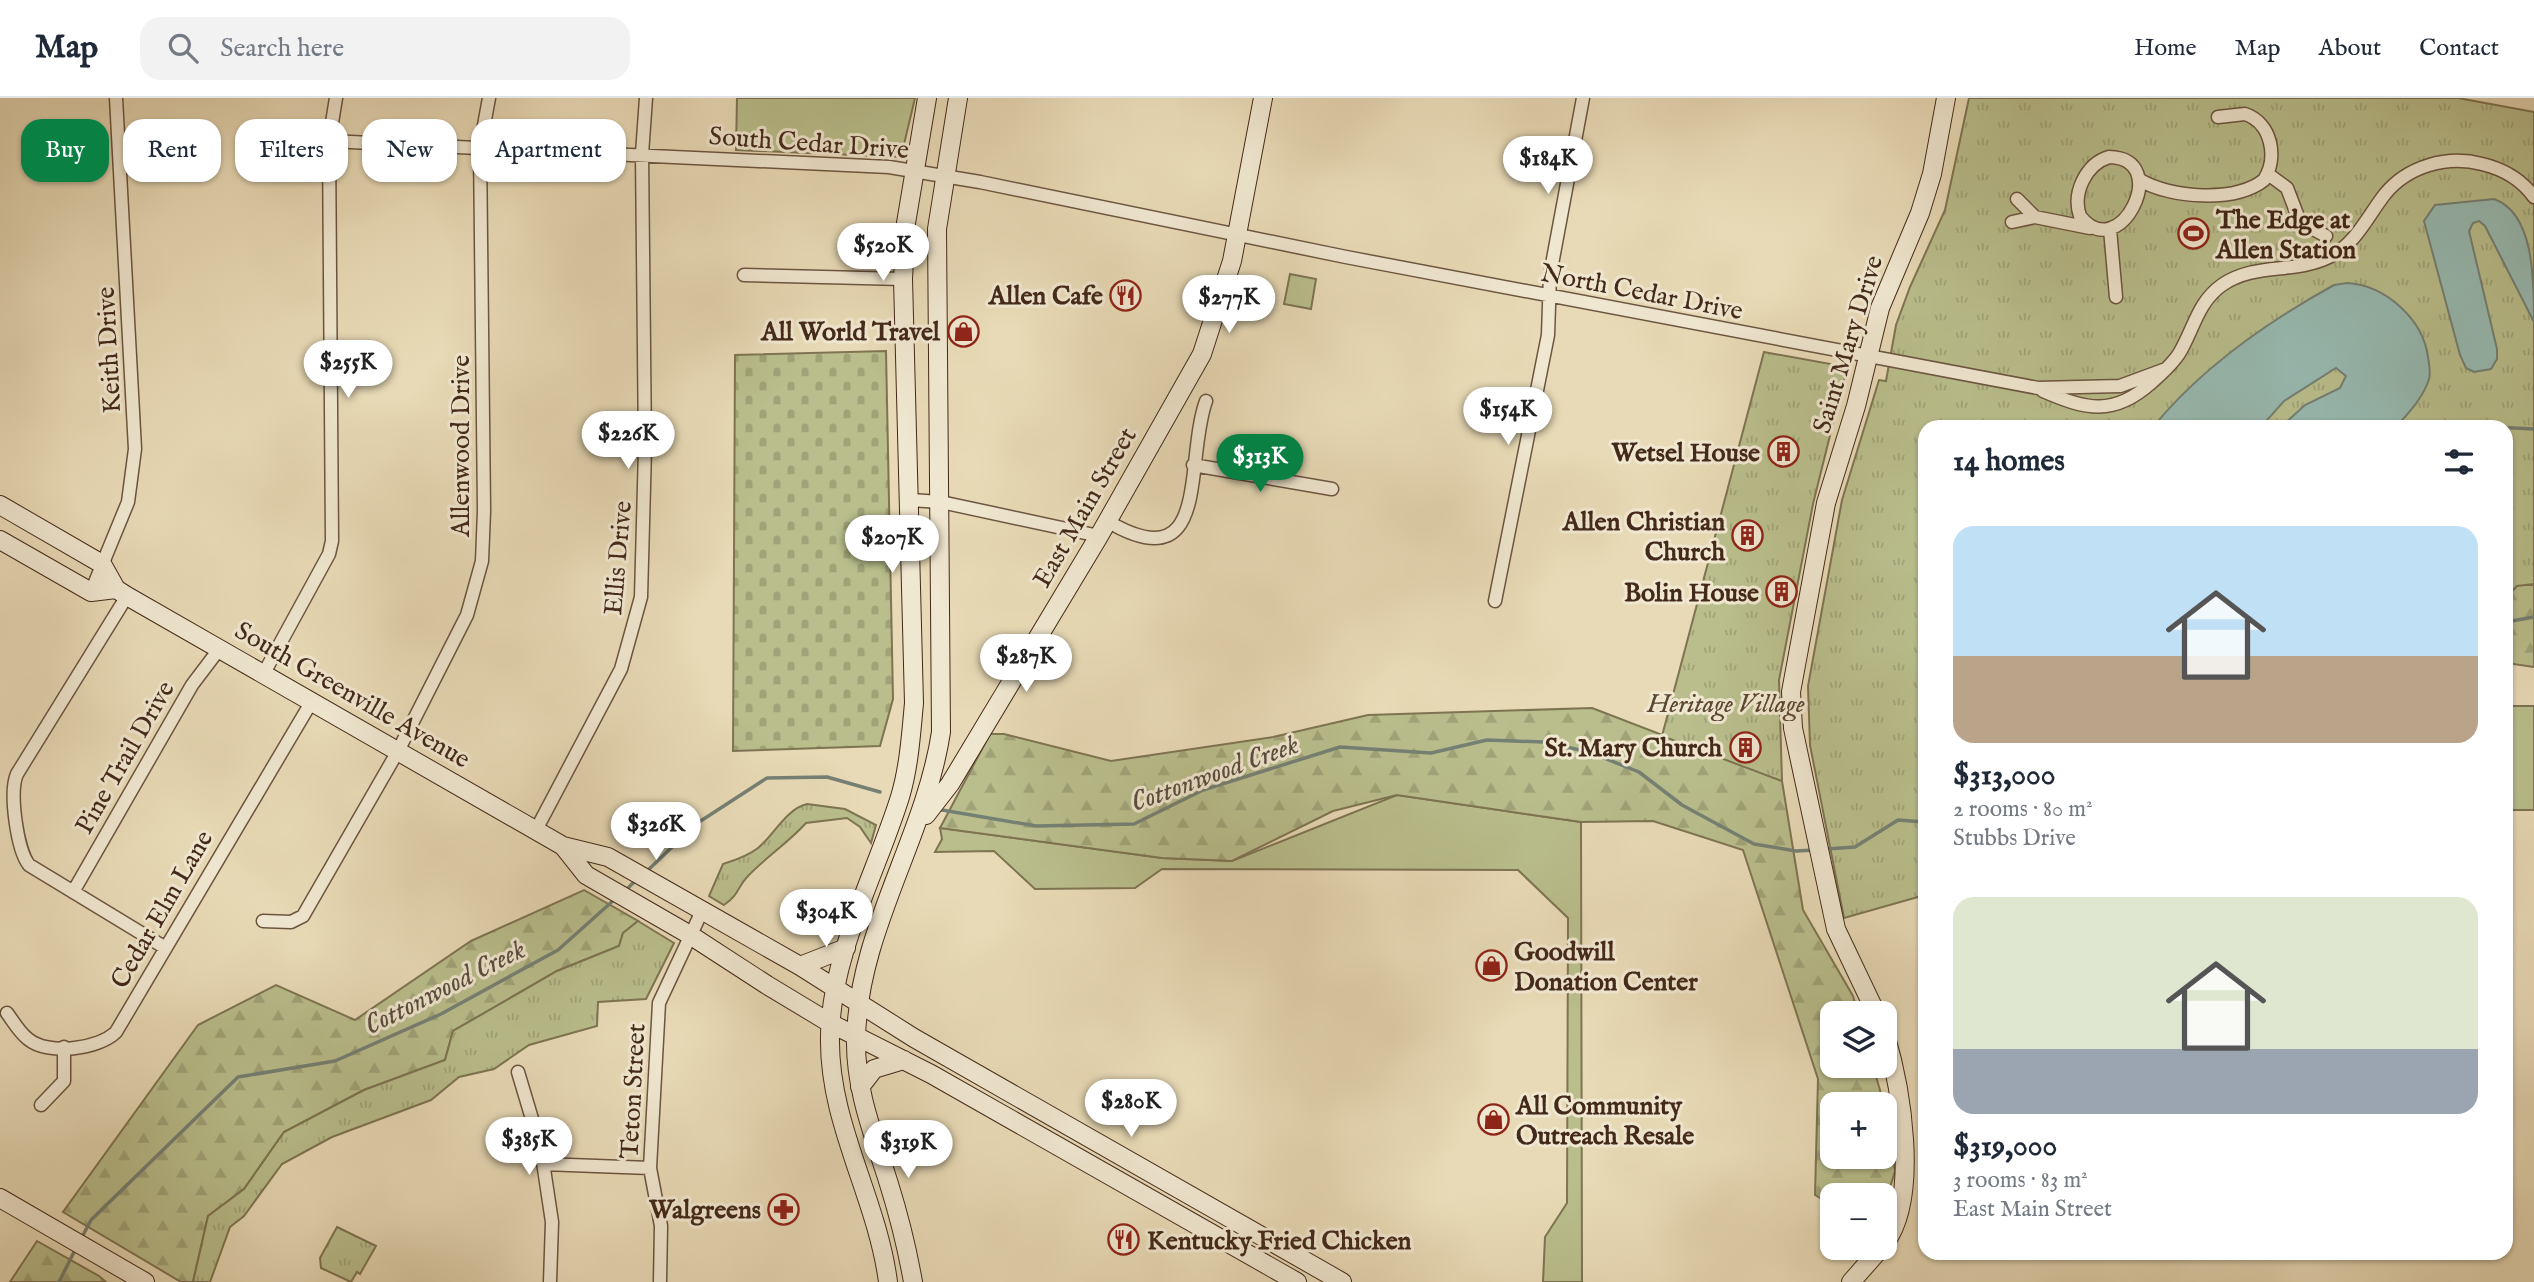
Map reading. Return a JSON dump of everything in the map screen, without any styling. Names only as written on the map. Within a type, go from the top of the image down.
[{"type":"main road","points":[[888,1282],[884,1256],[841,1122],[832,1073],[830,1023],[846,948],[901,795],[914,703],[903,279],[906,223],[927,98]]},
{"type":"main road","points":[[918,823],[936,768],[941,732],[937,229],[958,98]]},
{"type":"main road","name":"East Main Street","points":[[913,1282],[908,1251],[860,1087],[856,1036],[859,1002],[873,941],[918,823],[950,784],[1103,529],[1202,355],[1225,286],[1263,98]]},
{"type":"main road","name":"Saint Mary Drive","points":[[1870,1001],[1842,946],[1833,916],[1792,720],[1792,674],[1826,503],[1880,308],[1924,200],[1946,98]]},
{"type":"main road","points":[[0,505],[102,564],[122,592]]},
{"type":"main road","points":[[0,540],[91,592],[122,592]]},
{"type":"main road","name":"South Greenville Avenue","points":[[122,592],[564,846],[608,857],[800,966],[914,1038],[1342,1282]]},
{"type":"main road","name":"South Greenville Avenue","points":[[564,846],[586,874],[690,935],[830,1023],[904,1060],[1297,1282]]},
{"type":"main road","points":[[800,966],[846,948]]},
{"type":"main road","points":[[860,1087],[874,1069],[904,1060]]},
{"type":"main road","points":[[1893,1078],[1906,1154],[1902,1199],[1897,1212]]},
{"type":"main road","points":[[0,1198],[145,1282]]},
{"type":"main road","points":[[884,1256],[908,1251]]},
{"type":"main road","points":[[1851,1282],[1870,1260]]},
{"type":"street","name":"Keith Drive","points":[[91,592],[128,502],[135,449],[116,98]]},
{"type":"street","points":[[333,119],[336,98]]},
{"type":"street","name":"Allenwood Drive","points":[[485,119],[489,98]]},
{"type":"street","name":"Ellis Drive","points":[[536,830],[621,669],[640,597],[645,449],[642,154],[646,98]]},
{"type":"street","points":[[1495,601],[1548,335],[1550,275],[1583,98]]},
{"type":"street","points":[[2140,180],[2169,193],[2191,196],[2256,187],[2268,174],[2272,162],[2269,138],[2264,127],[2245,114],[2218,117]]},
{"type":"street","name":"South Cedar Drive","points":[[348,142],[471,147]]},
{"type":"street","name":"South Cedar Drive","points":[[626,153],[843,163],[914,171],[1237,233]]},
{"type":"street","points":[[2012,222],[2035,216],[2104,229],[2128,214],[2137,198],[2140,180],[2132,165],[2125,160],[2109,157],[2094,164],[2079,192],[2077,208],[2085,223],[2104,229]]},
{"type":"street","name":"North Cedar Drive","points":[[2038,388],[2076,404],[2113,406],[2140,393],[2180,352],[2206,300],[2220,286],[2246,273],[2306,265],[2332,256],[2352,240],[2386,193],[2420,168],[2453,161],[2490,166],[2520,182],[2534,197]]},
{"type":"street","points":[[2268,174],[2287,188],[2300,222],[2326,236]]},
{"type":"street","points":[[264,673],[329,554],[332,541],[329,182]]},
{"type":"street","name":"Allenwood Drive","points":[[263,921],[291,922],[303,916],[398,751],[467,615],[482,561],[480,182]]},
{"type":"street","points":[[2017,199],[2035,216]]},
{"type":"street","points":[[2104,229],[2116,297]]},
{"type":"street","name":"North Cedar Drive","points":[[1237,233],[1868,358],[2038,388],[2120,386],[2166,369]]},
{"type":"street","points":[[744,275],[903,279]]},
{"type":"street","points":[[910,500],[941,502],[1154,540],[1166,538],[1177,531],[1188,511],[1193,465],[1206,401]]},
{"type":"street","points":[[1193,465],[1332,489]]},
{"type":"street","points":[[122,592],[12,787],[24,858],[36,871],[164,947]]},
{"type":"street","name":"Pine Trail Drive","points":[[73,892],[192,685],[220,648]]},
{"type":"street","name":"Cedar Elm Lane","points":[[7,1013],[28,1040],[38,1045],[64,1047],[106,1042],[116,1032],[312,701]]},
{"type":"street","name":"Teton Street","points":[[660,1282],[661,1226],[650,1168],[659,1003],[702,911]]},
{"type":"street","points":[[41,1105],[64,1081],[64,1047]]},
{"type":"street","points":[[518,1072],[543,1164],[552,1222],[550,1282]]},
{"type":"street","points":[[543,1164],[650,1168]]},
{"type":"green space","points":[[737,98],[915,98],[901,157],[736,150]]},
{"type":"green space","points":[[1969,98],[2458,98],[2534,112],[2534,584],[2517,586],[2513,590],[2513,420],[1918,420],[1918,897],[1844,918],[1810,745],[1808,686],[1842,500],[1879,380],[1886,381],[1896,325],[1945,210]]},
{"type":"green space","points":[[1290,274],[1316,279],[1311,309],[1284,304]]},
{"type":"green space","points":[[886,351],[893,699],[880,746],[733,751],[735,355]]},
{"type":"green space","name":"Heritage Village","points":[[1764,352],[1847,367],[1813,504],[1779,680],[1782,781],[1662,736]]},
{"type":"green space","points":[[2515,585],[2534,585],[2534,667],[2513,664]]},
{"type":"green space","points":[[2513,706],[2534,706],[2534,810],[2513,810]]},
{"type":"green space","points":[[1592,708],[1782,781],[1803,910],[1854,1001],[1820,1001],[1820,1078],[1876,1078],[1881,1092],[1820,1092],[1820,1169],[1895,1169],[1891,1183],[1820,1183],[1820,1198],[1815,1195],[1818,1079],[1743,850],[1653,821],[1581,822],[1397,795],[1333,811],[1232,861],[1162,858],[940,828],[990,734],[1004,734],[1111,761],[1273,737],[1368,715]]},
{"type":"green space","points":[[1397,795],[1581,822],[1582,1282],[1543,1282],[1545,1237],[1567,1203],[1568,918],[1518,870],[1162,869],[1135,888],[1035,889],[994,851],[935,852],[942,839],[940,828],[1162,858],[1232,861]]},
{"type":"green space","points":[[807,804],[845,809],[876,825],[871,843],[860,827],[847,818],[806,823],[748,876],[724,905],[709,896],[723,864],[754,851],[786,817]]},
{"type":"green space","points":[[584,890],[638,921],[623,933],[619,946],[557,971],[453,1031],[445,1060],[364,1090],[284,1132],[244,1189],[208,1216],[193,1282],[181,1282],[63,1212],[198,1025],[276,985],[355,1020],[471,941]]},
{"type":"green space","points":[[638,921],[674,943],[646,999],[598,1002],[597,1026],[529,1045],[494,1069],[459,1077],[431,1100],[332,1137],[282,1164],[244,1216],[230,1227],[210,1282],[193,1282],[208,1216],[244,1189],[284,1132],[364,1090],[445,1060],[453,1031],[557,971],[619,946],[623,933]]},
{"type":"green space","points":[[337,1227],[376,1246],[360,1274],[357,1272],[351,1282],[321,1268],[320,1258]]},
{"type":"green space","points":[[37,1241],[99,1276],[106,1282],[10,1282]]},
{"type":"water","points":[[2494,199],[2507,207],[2517,218],[2524,233],[2532,268],[2534,322],[2485,226],[2479,221],[2473,223],[2469,231],[2497,349],[2497,359],[2491,369],[2474,372],[2466,368],[2460,355],[2424,221],[2435,205]]},
{"type":"water","points":[[2347,283],[2375,290],[2400,306],[2419,330],[2425,343],[2430,374],[2423,392],[2402,420],[2289,420],[2305,405],[2340,388],[2346,376],[2336,368],[2284,401],[2267,420],[2159,420],[2214,365],[2237,347],[2334,285]]},
{"type":"waterway","name":"Cottonwood Creek","points":[[2513,428],[2534,429]]},
{"type":"waterway","points":[[2513,621],[2534,617]]},
{"type":"waterway","name":"Cottonwood Creek","points":[[942,810],[1036,826],[1134,824],[1203,790],[1340,747],[1431,753],[1487,740],[1543,742],[1589,752],[1639,772],[1682,805],[1754,844],[1796,851],[1815,850]]},
{"type":"waterway","name":"Cottonwood Creek","points":[[645,873],[696,824],[767,778],[827,777],[880,792]]},
{"type":"waterway","name":"Cottonwood Creek","points":[[1826,849],[1855,847],[1898,820],[1918,821]]},
{"type":"waterway","name":"Cottonwood Creek","points":[[624,892],[636,880]]},
{"type":"waterway","name":"Cottonwood Creek","points":[[81,1239],[91,1220],[238,1077],[335,1061],[441,1014],[558,950],[615,899]]},
{"type":"waterway","name":"Cottonwood Creek","points":[[59,1282],[76,1248]]},
{"type":"place","name":"The Edge at Allen Station","points":[[2193,234]]},
{"type":"place","name":"Allen Cafe","points":[[1126,295]]},
{"type":"place","name":"All World Travel","points":[[963,331]]},
{"type":"place","name":"Wetsel House","points":[[1783,452]]},
{"type":"place","name":"Allen Christian Church","points":[[1748,536]]},
{"type":"place","name":"Bolin House","points":[[1782,592]]},
{"type":"place","name":"St. Mary Church","points":[[1745,747]]},
{"type":"place","name":"Goodwill Donation Center","points":[[1491,966]]},
{"type":"place","name":"All Community Outreach Resale","points":[[1493,1120]]},
{"type":"place","name":"Walgreens","points":[[784,1209]]},
{"type":"place","name":"Kentucky Fried Chicken","points":[[1124,1240]]}]
